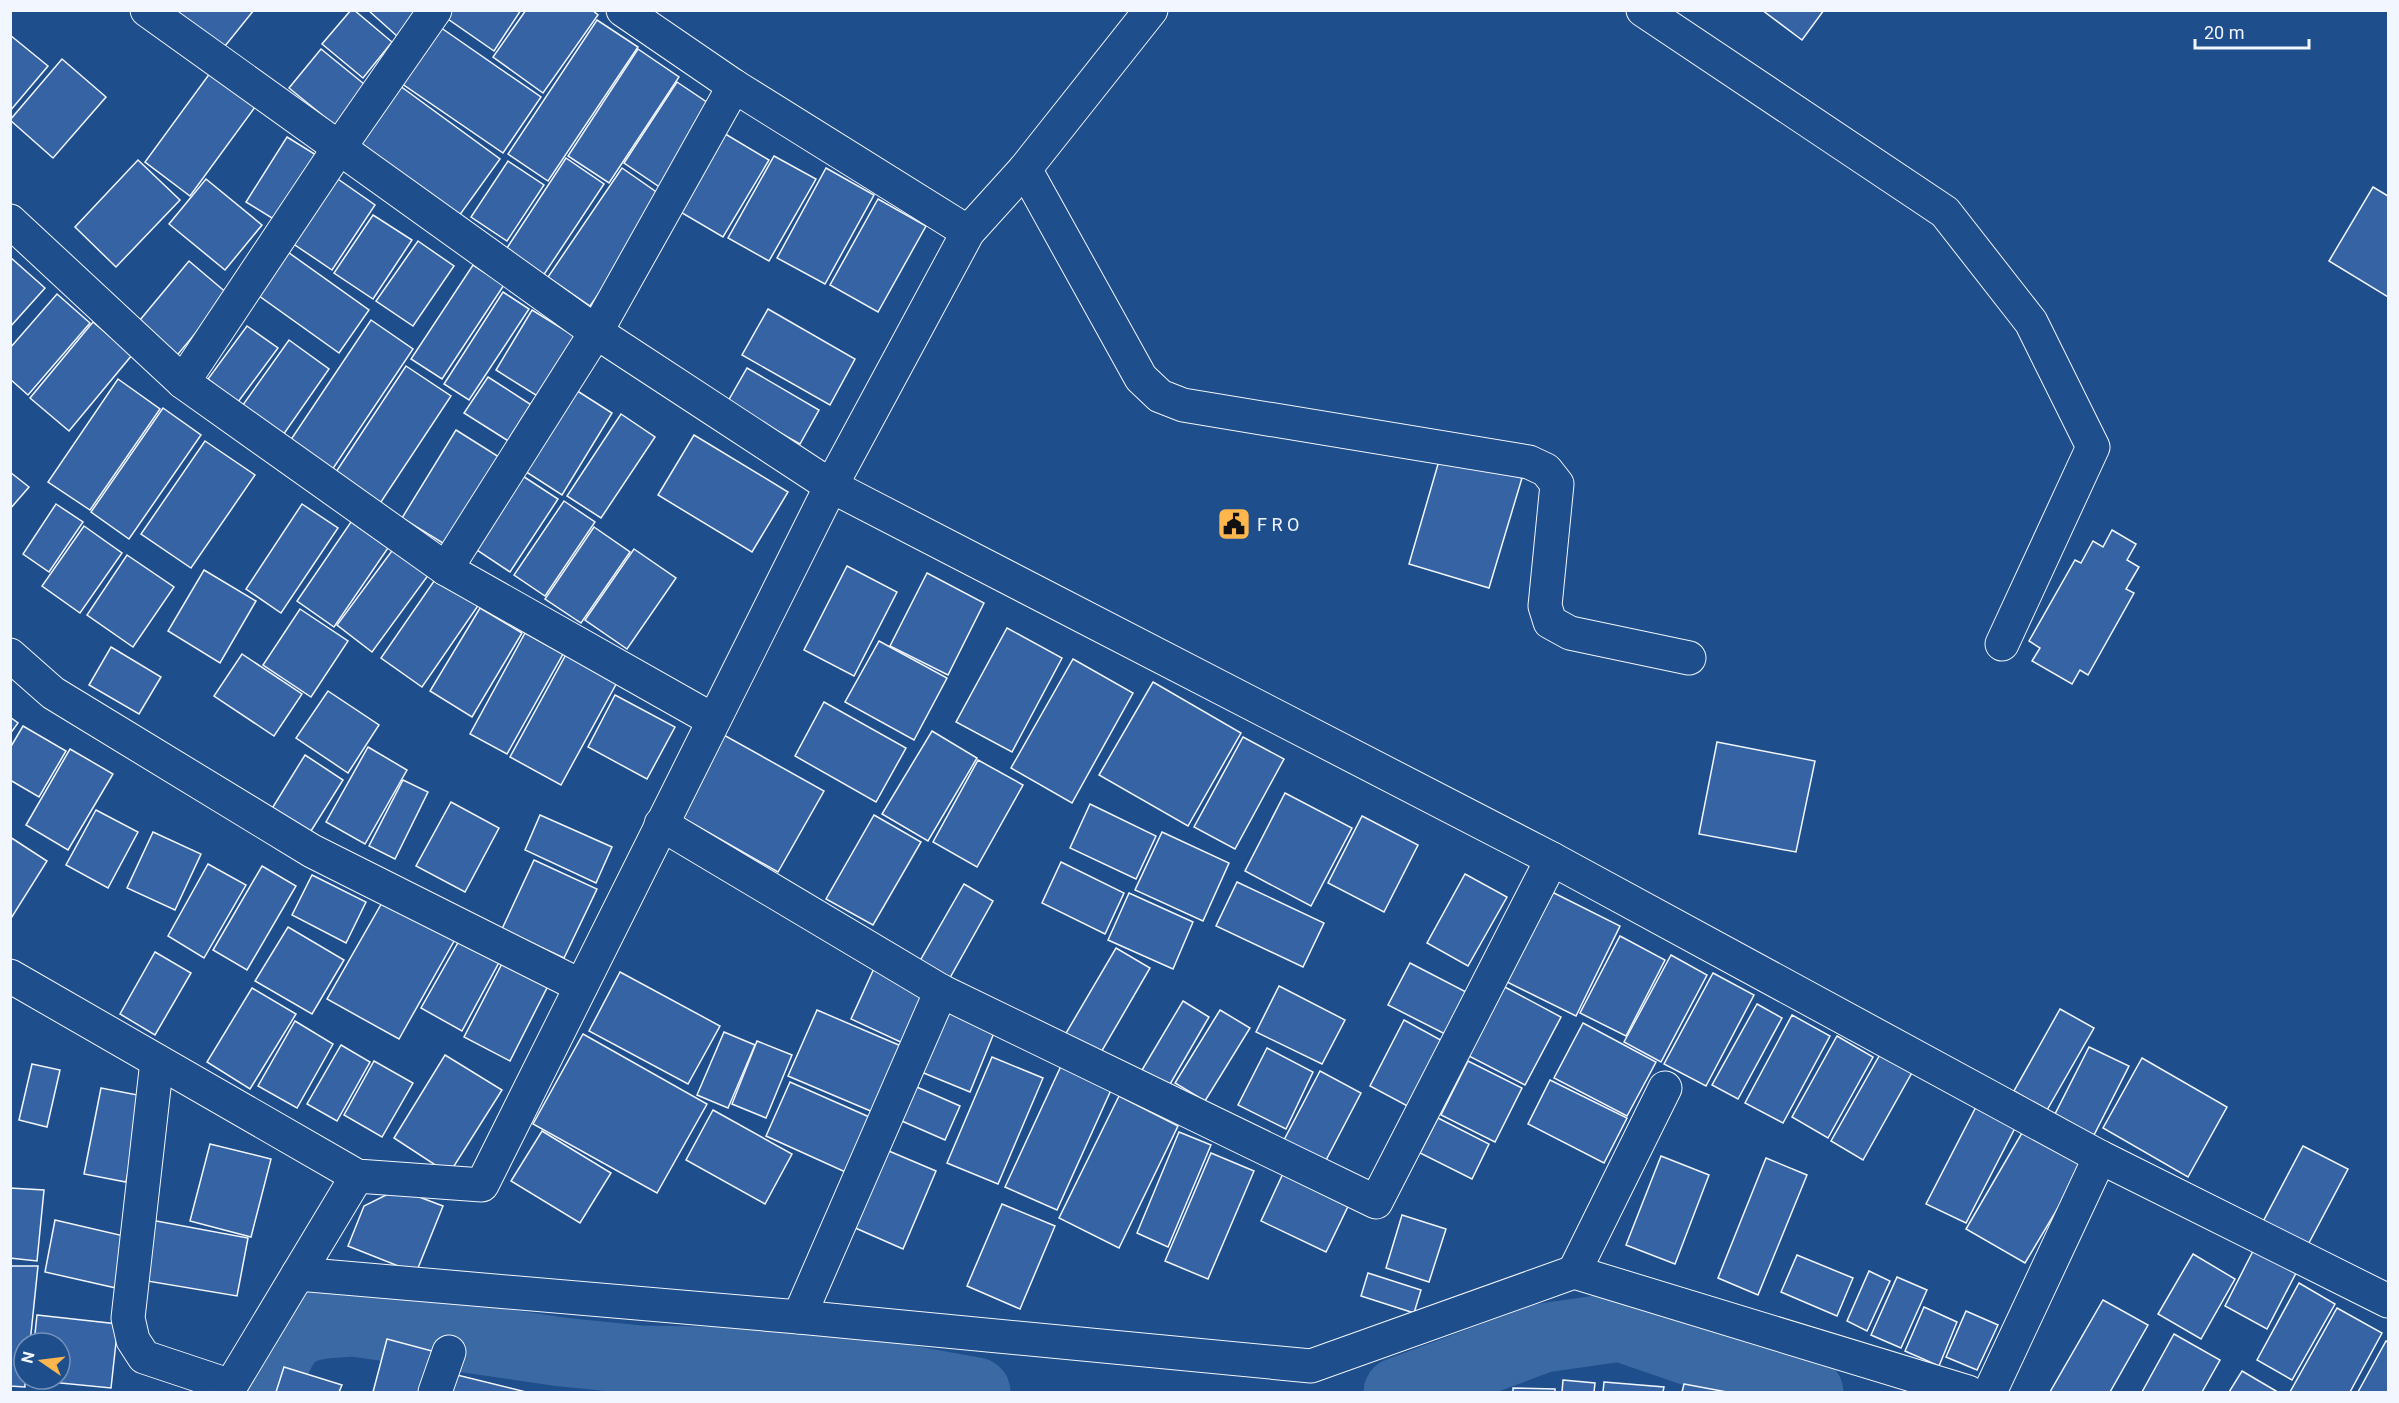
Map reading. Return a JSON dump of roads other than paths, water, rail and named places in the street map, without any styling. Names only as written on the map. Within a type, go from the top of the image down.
[{"type":"street","points":[[147,10],[596,332],[831,486],[1552,859],[2100,1157],[2388,1301]]},
{"type":"street","points":[[183,382],[339,148],[435,10]]},
{"type":"street","points":[[623,10],[734,86],[968,232]]},
{"type":"street","points":[[10,976],[357,1176],[482,1185],[831,486],[968,232],[1025,169],[1151,10]]},
{"type":"street","points":[[1643,10],[1945,212],[2031,322],[2093,447],[2002,644]]},
{"type":"street","points":[[446,569],[596,332],[734,86]]},
{"type":"street","points":[[1025,169],[1141,378],[1160,396],[1183,405],[1529,462],[1546,470],[1557,484],[1545,606],[1550,622],[1570,633],[1689,658]]},
{"type":"street","points":[[10,221],[183,382],[446,569],[713,720]]},
{"type":"street","points":[[10,655],[53,693],[312,851],[581,986]]},
{"type":"street","points":[[661,824],[941,991],[1376,1202],[1552,859]]},
{"type":"street","points":[[799,1317],[941,991]]},
{"type":"street","points":[[157,1061],[128,1318],[133,1340],[144,1357],[229,1389],[357,1176]]},
{"type":"street","points":[[1574,1272],[1665,1088]]},
{"type":"street","points":[[1990,1392],[2100,1157]]},
{"type":"street","points":[[298,1274],[799,1317],[1311,1366],[1574,1272],[1968,1392]]},
{"type":"street","points":[[435,1392],[448,1352]]},
{"type":"waterway","points":[[263,1392],[278,1357],[292,1336],[315,1326],[354,1322],[562,1352],[641,1360],[815,1363],[976,1392]]},
{"type":"waterway","points":[[1398,1392],[1543,1338],[1620,1327],[1809,1392]]},
{"type":"place","name":"F R O","points":[[1234,524]]}]
